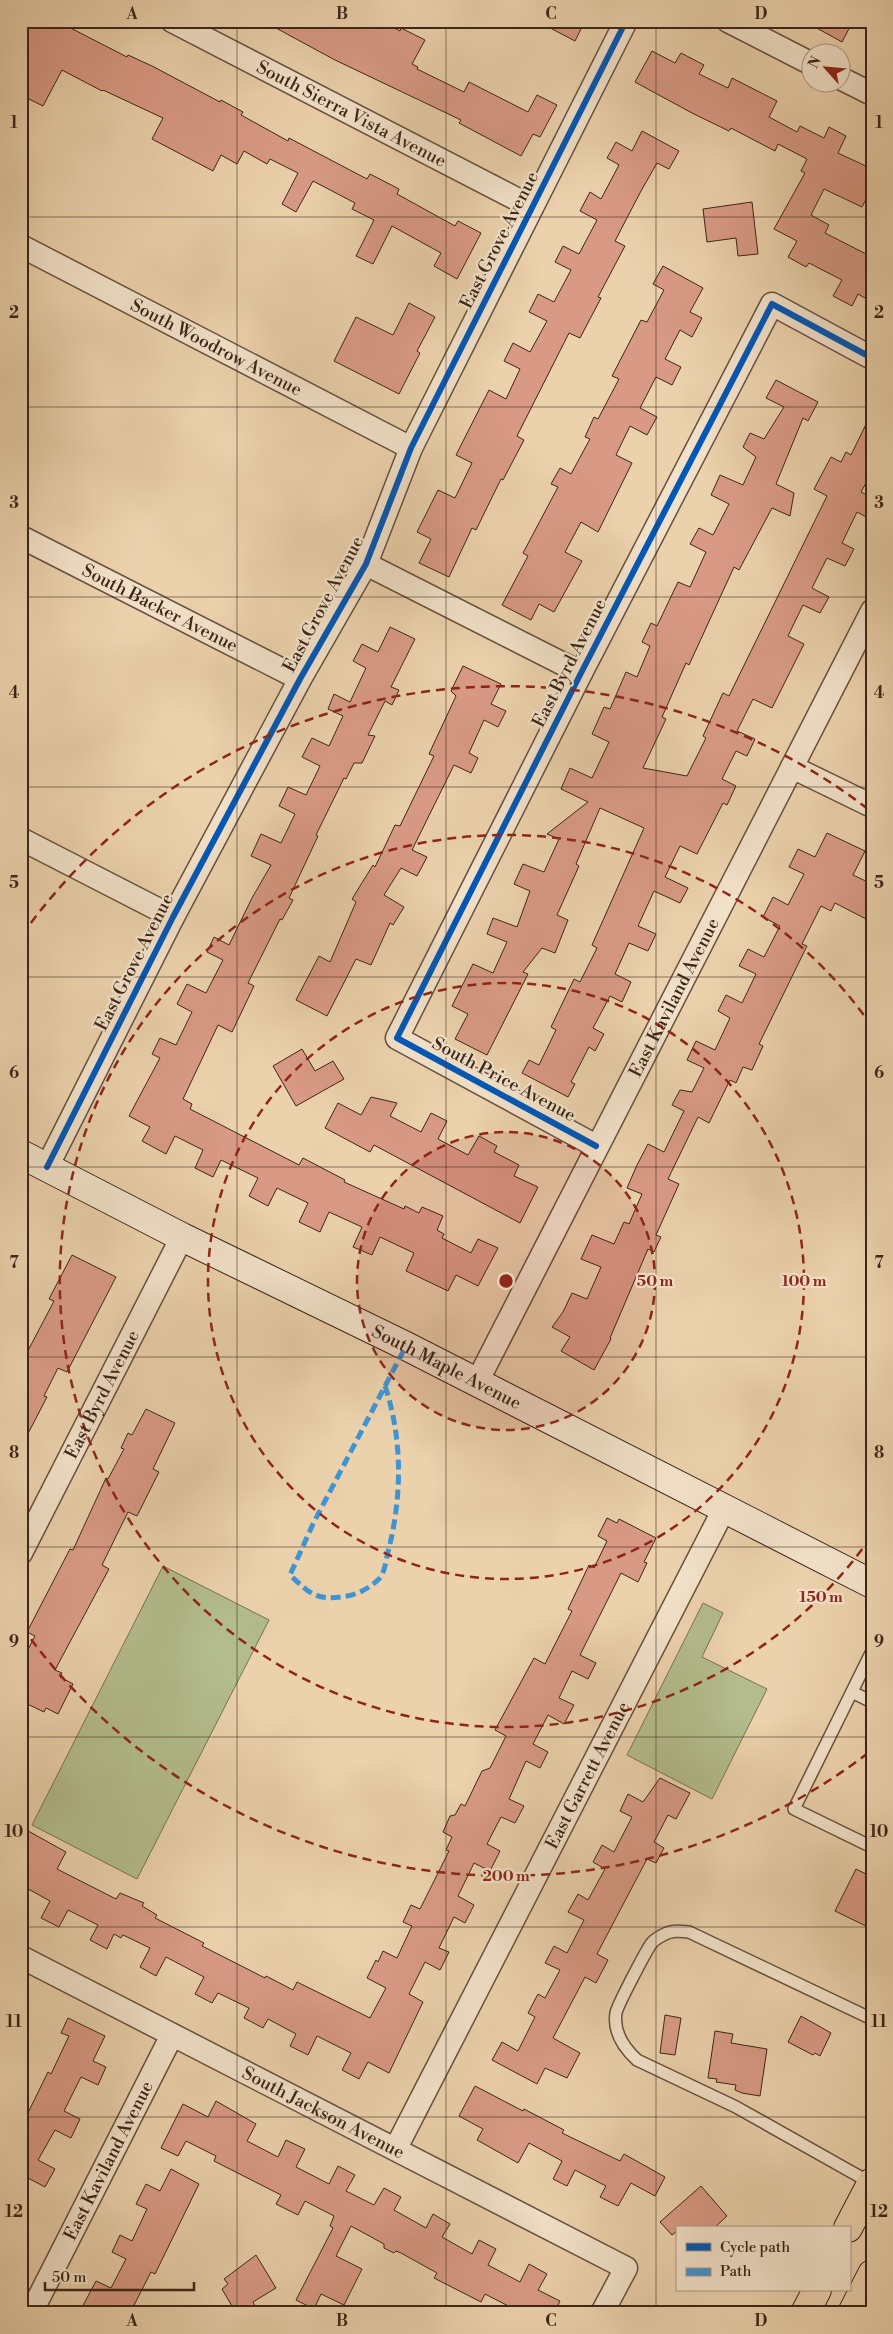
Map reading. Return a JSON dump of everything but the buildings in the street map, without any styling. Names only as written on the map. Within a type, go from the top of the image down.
[{"type":"main road","name":"South Maple Avenue","points":[[21,1154],[182,1237],[477,1382],[872,1584]]},
{"type":"main road","points":[[849,2226],[872,2182]]},
{"type":"main road","points":[[852,2313],[872,2274]]},
{"type":"main road","points":[[805,2313],[816,2292]]},
{"type":"street","name":"South Sierra Vista Avenue","points":[[172,21],[532,207]]},
{"type":"street","name":"East Grove Avenue","points":[[47,1167],[173,917],[300,679],[366,564],[411,448],[626,21]]},
{"type":"street","points":[[728,21],[756,28],[800,57]]},
{"type":"street","points":[[850,83],[872,94]]},
{"type":"street","name":"South Woodrow Avenue","points":[[21,246],[411,448]]},
{"type":"street","name":"East Byrd Avenue","points":[[397,1038],[581,673],[772,304],[872,358]]},
{"type":"street","name":"South Backer Avenue","points":[[21,537],[300,679]]},
{"type":"street","points":[[366,564],[581,673]]},
{"type":"street","name":"East Kaviland Avenue","points":[[477,1382],[596,1146],[872,611]]},
{"type":"street","points":[[792,767],[872,806]]},
{"type":"street","points":[[21,839],[173,917]]},
{"type":"street","name":"South Price Avenue","points":[[397,1038],[596,1146]]},
{"type":"street","name":"East Byrd Avenue","points":[[21,1553],[182,1237]]},
{"type":"street","name":"East Garrett Avenue","points":[[396,2148],[724,1509]]},
{"type":"street","name":"South Jackson Avenue","points":[[21,1957],[396,2148],[626,2268],[602,2313]]},
{"type":"street","name":"East Kaviland Avenue","points":[[31,2313],[172,2035]]},
{"type":"lane","points":[[872,1651],[794,1809],[872,1847]]},
{"type":"lane","points":[[852,1692],[872,1702]]},
{"type":"lane","points":[[872,2019],[689,1932],[674,1931],[664,1934],[651,1943],[616,2012],[620,2038],[626,2049],[638,2060],[736,2107],[872,2182]]},
{"type":"green space","points":[[163,1566],[269,1620],[137,1879],[32,1825]]},
{"type":"green space","points":[[703,1603],[723,1613],[702,1657],[767,1689],[712,1799],[627,1755]]},
{"type":"marked path","points":[[385,1386],[391,1406],[398,1448],[398,1490],[393,1532],[383,1572],[380,1578],[373,1584],[356,1594],[328,1598],[321,1597],[309,1592],[290,1575],[313,1524],[406,1346]]},
{"type":"cycle path","points":[[47,1167],[173,917],[300,679],[366,564],[411,448],[626,21]]},
{"type":"cycle path","points":[[596,1146],[397,1038],[581,673],[772,304],[872,358]]}]
